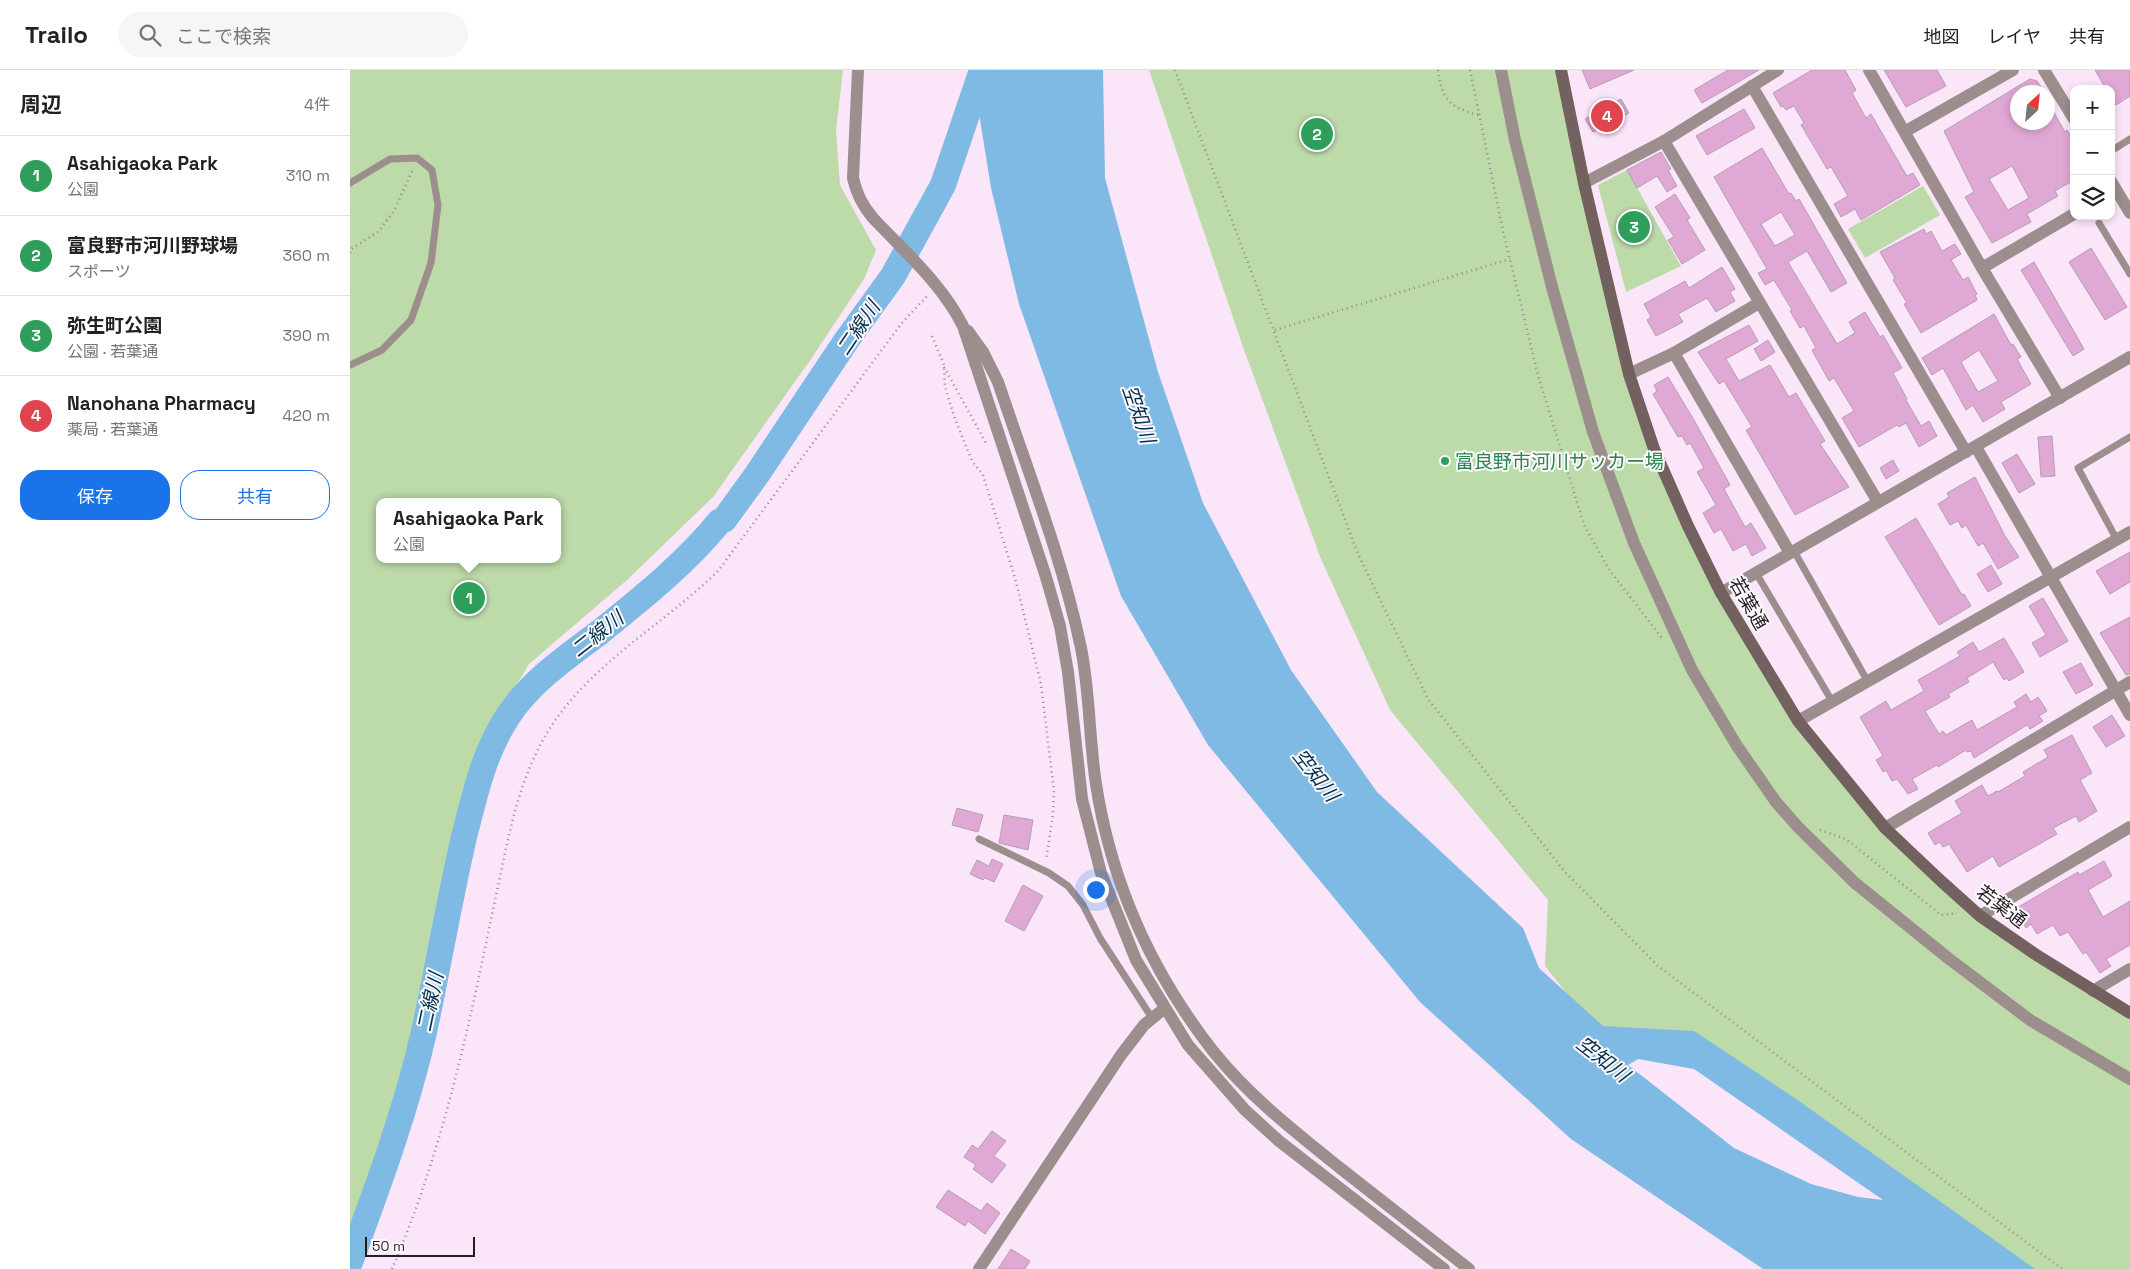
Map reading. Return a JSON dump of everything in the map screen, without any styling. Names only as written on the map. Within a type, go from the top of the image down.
[{"type":"street","points":[[858,70],[853,178],[863,206],[938,286],[952,304],[963,326],[1046,577],[1060,626],[1068,672],[1082,799],[1101,873],[1136,960],[1188,1045],[1245,1110],[1279,1141],[1444,1269]]},
{"type":"street","points":[[1501,70],[1515,140],[1552,287],[1593,432],[1634,543],[1692,670],[1737,746],[1770,794],[1806,836],[1855,883],[2000,999],[2030,1020],[2130,1079]]},
{"type":"street","name":"若葉通","points":[[1561,70],[1584,183],[1629,374],[1654,449],[1688,526],[1721,593],[1798,721],[1885,828],[1980,916],[2093,991],[2130,1013]]},
{"type":"street","points":[[1584,183],[1664,141],[1778,70]]},
{"type":"street","points":[[1870,70],[1982,268],[2060,398]]},
{"type":"street","points":[[1906,131],[2013,70]]},
{"type":"street","points":[[2044,70],[2070,112]]},
{"type":"street","points":[[1752,86],[1971,450],[2052,576],[2130,714]]},
{"type":"street","points":[[1664,141],[1878,502]]},
{"type":"street","points":[[2115,190],[2130,213]]},
{"type":"street","points":[[1982,268],[2070,216]]},
{"type":"street","points":[[1629,374],[1674,354],[1760,303]]},
{"type":"street","points":[[963,326],[983,352],[998,382],[1067,593],[1081,651],[1096,784],[1104,824],[1116,870],[1146,946],[1164,979],[1192,1021],[1236,1078],[1292,1129],[1469,1269]]},
{"type":"street","points":[[1674,354],[1792,552]]},
{"type":"street","points":[[1721,593],[2130,357]]},
{"type":"street","points":[[1798,721],[2130,532]]},
{"type":"street","points":[[1885,828],[2130,682]]},
{"type":"street","points":[[1980,916],[2130,827]]},
{"type":"street","points":[[2093,991],[2130,969]]},
{"type":"street","points":[[979,1269],[1121,1055],[1144,1025],[1165,1008]]},
{"type":"lane","points":[[2115,148],[2130,139]]},
{"type":"lane","points":[[350,182],[390,159],[417,158],[432,170],[438,205],[430,263],[411,320],[382,350],[350,365]]},
{"type":"lane","points":[[2099,223],[2127,264],[2130,274]]},
{"type":"lane","points":[[2117,540],[2078,468],[2130,437]]},
{"type":"lane","points":[[1792,552],[1868,682]]},
{"type":"lane","points":[[1756,573],[1832,701]]},
{"type":"lane","points":[[979,839],[1044,871],[1068,886],[1083,905],[1100,938],[1152,1018]]},
{"type":"path","points":[[1175,70],[1275,330],[1358,554],[1428,699],[1565,872],[1658,966],[2062,1269]]},
{"type":"path","points":[[1438,70],[1440,82],[1450,104],[1462,111],[1479,115]]},
{"type":"path","points":[[1470,70],[1510,260],[1538,375],[1584,525],[1610,571],[1654,630],[1667,644]]},
{"type":"path","points":[[350,253],[352,249],[378,232],[394,211],[417,158]]},
{"type":"path","points":[[1275,330],[1510,260]]},
{"type":"path","points":[[392,1269],[421,1196],[445,1116],[477,988],[518,794],[539,747],[553,723],[584,683],[699,589],[718,571],[901,324],[938,286]]},
{"type":"path","points":[[932,336],[944,365],[989,447]]},
{"type":"path","points":[[944,365],[945,387],[955,419],[972,461],[983,475],[1015,578],[1041,684],[1054,791],[1053,814],[1044,871]]},
{"type":"path","points":[[1806,836],[1820,830],[1846,839],[1941,915],[1966,912],[1980,916]]},
{"type":"green space","points":[[350,70],[843,70],[836,130],[840,185],[876,250],[864,279],[811,359],[713,497],[627,580],[529,664],[493,723],[475,762],[410,1044],[378,1158],[350,1234]]},
{"type":"green space","points":[[1149,70],[1561,70],[1629,374],[1688,526],[1798,721],[1885,828],[1980,916],[2130,1013],[2130,1269],[2027,1269],[1692,1044],[1601,1037],[1545,966],[1548,900],[1390,710],[1321,559],[1243,347]]},
{"type":"green space","points":[[1627,170],[1681,266],[1626,292],[1598,185]]},
{"type":"green space","points":[[1923,186],[1940,215],[1865,258],[1848,229]]},
{"type":"water","name":"空知川","points":[[972,70],[1103,70],[1105,178],[1158,372],[1203,503],[1291,670],[1377,792],[1523,928],[1539,968],[1603,1026],[1694,1031],[1799,1101],[2035,1269],[1763,1269],[1571,1139],[1420,1002],[1208,745],[1121,596],[1019,304],[991,188]],"holes":[[[1638,1059],[1694,1069],[1883,1200],[1858,1197],[1811,1184],[1734,1148],[1628,1065]]]},
{"type":"building","points":[[1582,70],[1634,70],[1590,89]]},
{"type":"building","points":[[1728,70],[1759,70],[1702,103],[1694,90]]},
{"type":"building","points":[[1812,70],[1845,70],[1856,90],[1852,93],[1866,118],[1871,114],[1907,176],[1913,173],[1920,185],[1861,220],[1855,209],[1841,217],[1834,204],[1848,196],[1831,167],[1827,169],[1801,125],[1804,123],[1794,106],[1786,110],[1783,106],[1781,107],[1773,93]]},
{"type":"building","points":[[1884,70],[1937,70],[1946,86],[1906,107]]},
{"type":"building","points":[[2095,70],[2130,70],[2130,96],[2116,105],[2115,85],[2104,85]]},
{"type":"building","points":[[2030,79],[2037,81],[2040,85],[2020,85]]},
{"type":"building","points":[[2010,91],[2010,130],[2055,130],[2055,114],[2065,132],[2067,130],[2070,135],[2070,182],[2055,191],[2058,196],[2027,214],[2031,222],[1992,243],[1965,197],[1974,192],[1944,131]],"holes":[[[2012,166],[2029,198],[2008,210],[1989,179]]]},
{"type":"building","points":[[1621,99],[1629,113],[1593,132],[1585,119]]},
{"type":"building","points":[[1744,109],[1755,128],[1707,155],[1696,136]]},
{"type":"building","points":[[1762,148],[1789,194],[1791,193],[1796,201],[1799,199],[1847,283],[1831,292],[1807,251],[1788,262],[1837,344],[1855,333],[1849,322],[1865,312],[1880,337],[1883,335],[1902,368],[1893,373],[1921,426],[1929,421],[1937,436],[1919,447],[1906,423],[1899,427],[1897,425],[1859,447],[1842,418],[1854,411],[1834,378],[1829,381],[1812,350],[1816,348],[1804,326],[1800,328],[1790,311],[1792,310],[1774,280],[1765,285],[1758,273],[1767,269],[1714,177]],"holes":[[[1781,212],[1795,235],[1775,246],[1761,224]]]},
{"type":"building","points":[[1661,152],[1671,169],[1668,170],[1677,186],[1667,192],[1657,176],[1637,188],[1627,170]]},
{"type":"building","points":[[1675,194],[1690,218],[1687,220],[1705,250],[1682,264],[1668,240],[1674,237],[1655,207]]},
{"type":"building","points":[[1924,229],[1926,234],[1931,231],[1942,251],[1955,244],[1961,254],[1951,260],[1963,280],[1968,277],[1977,294],[1975,295],[1977,300],[1921,333],[1904,304],[1907,303],[1893,280],[1895,278],[1880,252]]},
{"type":"building","points":[[2091,248],[2127,307],[2105,320],[2069,262]]},
{"type":"building","points":[[2034,262],[2084,349],[2073,356],[2021,270]]},
{"type":"building","points":[[1722,267],[1735,289],[1730,292],[1735,301],[1716,312],[1707,298],[1678,314],[1683,322],[1656,336],[1647,320],[1651,317],[1644,304],[1685,281],[1689,288]]},
{"type":"building","points":[[1994,314],[2011,345],[2013,344],[2021,357],[2017,359],[2031,384],[2001,402],[2005,409],[1983,422],[1973,405],[1966,410],[1943,368],[1932,375],[1922,358]],"holes":[[[1979,350],[1998,381],[1978,392],[1961,362]]]},
{"type":"building","points":[[1749,325],[1758,341],[1726,359],[1739,381],[1770,365],[1789,397],[1796,393],[1825,441],[1820,444],[1849,487],[1795,515],[1746,430],[1752,427],[1724,381],[1719,384],[1698,352]]},
{"type":"building","points":[[1768,340],[1775,352],[1761,361],[1754,349]]},
{"type":"building","points":[[1668,377],[1730,485],[1724,489],[1745,527],[1751,523],[1766,548],[1752,556],[1746,544],[1733,551],[1721,529],[1714,533],[1703,513],[1716,505],[1697,472],[1704,468],[1690,443],[1687,445],[1682,436],[1678,437],[1653,394],[1657,391],[1654,385]]},
{"type":"building","points":[[2052,436],[2055,476],[2041,477],[2038,437]]},
{"type":"building","points":[[2017,454],[2035,484],[2019,493],[2002,463]]},
{"type":"building","points":[[1893,460],[1899,471],[1886,479],[1880,468]]},
{"type":"building","points":[[1975,477],[2005,536],[2019,557],[1998,569],[1983,543],[1978,546],[1966,525],[1962,528],[1958,521],[1950,525],[1938,504],[1949,497],[1947,493]]},
{"type":"building","points":[[1916,518],[1962,595],[1964,594],[1971,606],[1939,625],[1885,537]]},
{"type":"building","points":[[2130,552],[2130,582],[2110,594],[2096,571]]},
{"type":"building","points":[[1991,565],[2002,584],[1988,592],[1977,574]]},
{"type":"building","points":[[2043,598],[2068,641],[2040,657],[2032,643],[2046,635],[2029,606]]},
{"type":"building","points":[[2130,617],[2130,674],[2126,675],[2100,633]]},
{"type":"building","points":[[2004,638],[2024,672],[2009,681],[2007,678],[2004,680],[1993,662],[1967,678],[1969,682],[1948,694],[1950,697],[1925,711],[1939,734],[1943,731],[1946,735],[1972,720],[1977,730],[2017,707],[2014,702],[2026,694],[2031,702],[2038,697],[2042,703],[2047,711],[2039,716],[2043,721],[2030,729],[2027,725],[1974,758],[1971,751],[1967,752],[1966,750],[1938,767],[1937,765],[1912,779],[1918,789],[1908,794],[1897,779],[1892,781],[1886,770],[1883,772],[1876,760],[1883,756],[1860,717],[1886,701],[1891,710],[1924,691],[1918,680],[1960,656],[1957,652],[1973,642],[1979,652]]},
{"type":"building","points":[[2081,663],[2093,685],[2076,694],[2063,672]]},
{"type":"building","points":[[2112,715],[2125,736],[2106,747],[2093,727]]},
{"type":"building","points":[[2072,735],[2092,773],[2080,780],[2097,811],[2079,822],[2076,816],[2053,828],[2057,834],[1999,867],[1993,856],[1967,872],[1949,844],[1943,847],[1940,842],[1935,845],[1928,833],[1962,813],[1955,801],[1982,785],[1988,796],[1998,792],[2025,776],[2023,772],[2048,757],[2044,750]]},
{"type":"building","points":[[957,808],[983,815],[978,832],[952,825]]},
{"type":"building","points":[[1004,815],[1033,820],[1028,850],[999,843]]},
{"type":"building","points":[[992,859],[1003,864],[994,882],[985,878],[983,880],[970,874],[977,860],[989,866]]},
{"type":"building","points":[[2104,861],[2112,876],[2088,890],[2103,917],[2130,901],[2130,945],[2106,959],[2111,966],[2100,973],[2086,952],[2083,954],[2068,932],[2060,936],[2053,925],[2037,934],[2031,924],[2026,928],[2015,909],[2078,872],[2079,875]]},
{"type":"building","points":[[1023,885],[1043,896],[1024,931],[1005,921]]},
{"type":"building","points":[[992,1131],[1006,1141],[994,1156],[1006,1165],[992,1183],[973,1169],[976,1165],[964,1157],[972,1145],[978,1149]]},
{"type":"building","points":[[948,1190],[981,1211],[987,1203],[1000,1213],[985,1234],[968,1221],[965,1226],[936,1207]]},
{"type":"building","points":[[1011,1249],[1030,1261],[1025,1269],[998,1269]]},
{"type":"waterway","name":"二線川","points":[[350,1262],[381,1177],[409,1091],[424,1032],[464,837],[476,790],[499,730],[517,704],[538,681],[647,593],[678,566],[720,521],[724,520],[758,473],[846,341],[893,276],[943,185],[982,70]]},
{"type":"place","name":"Nanohana Pharmacy","points":[[1607,116]]},
{"type":"place","name":"富良野市河川野球場","points":[[1317,134]]},
{"type":"place","name":"弥生町公園","points":[[1634,227]]},
{"type":"place","name":"富良野市河川サッカー場","points":[[1445,461]]},
{"type":"place","name":"Asahigaoka Park","points":[[469,598]]}]
